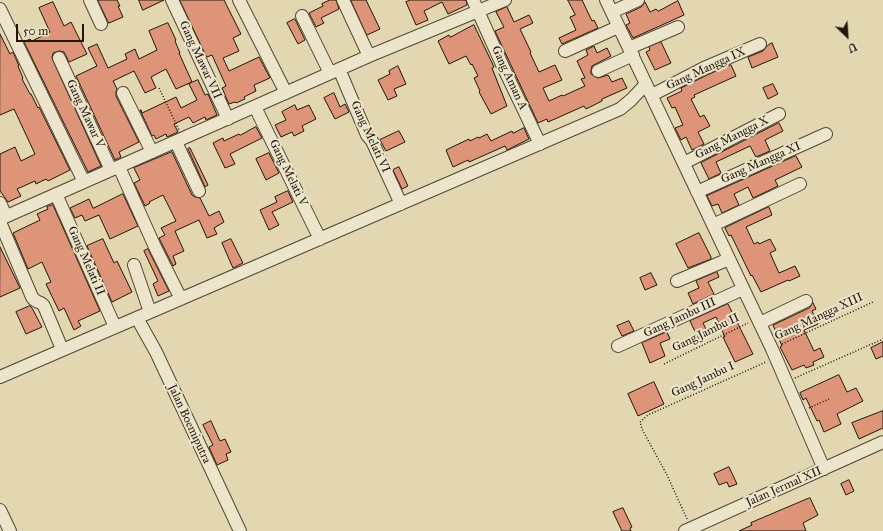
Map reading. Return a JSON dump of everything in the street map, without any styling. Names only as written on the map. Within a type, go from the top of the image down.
[{"type":"street","points":[[90,0],[101,24]]},
{"type":"street","name":"Gang Mawar VII","points":[[172,0],[228,119]]},
{"type":"street","points":[[239,0],[286,92]]},
{"type":"street","points":[[343,0],[369,56]]},
{"type":"street","name":"Gang Aman A","points":[[473,0],[540,144]]},
{"type":"street","points":[[2,219],[334,71],[505,0]]},
{"type":"street","points":[[606,0],[774,353],[824,469]]},
{"type":"street","points":[[612,12],[638,0]]},
{"type":"street","points":[[0,9],[84,182]]},
{"type":"street","name":"Gang Melati VI","points":[[302,16],[334,71],[367,135],[372,141],[401,204]]},
{"type":"street","points":[[564,51],[618,26]]},
{"type":"street","points":[[598,71],[678,26]]},
{"type":"street","name":"Gang Mangga IX","points":[[652,95],[704,68],[760,44]]},
{"type":"street","name":"Gang Mawar V","points":[[59,58],[181,299]]},
{"type":"street","points":[[0,377],[540,144],[575,127],[620,109],[632,100],[646,84]]},
{"type":"street","points":[[123,93],[152,152]]},
{"type":"street","name":"Gang Melati V","points":[[255,107],[320,239]]},
{"type":"street","name":"Gang Mangga X","points":[[684,163],[780,114]]},
{"type":"street","name":"Gang Mangga XI","points":[[697,192],[826,134]]},
{"type":"street","points":[[180,140],[199,191]]},
{"type":"street","points":[[713,225],[800,184]]},
{"type":"street","name":"Gang Melati II","points":[[56,194],[115,327]]},
{"type":"street","points":[[0,203],[2,219],[32,297],[44,306],[62,349]]},
{"type":"street","points":[[677,281],[729,259]]},
{"type":"street","points":[[134,265],[150,312]]},
{"type":"street","name":"Gang Jambu III","points":[[618,346],[743,289]]},
{"type":"street","points":[[758,321],[806,301]]},
{"type":"street","name":"Jalan Boemiputra","points":[[137,318],[156,352],[240,531]]},
{"type":"street","name":"Jalan Jermal XII","points":[[688,530],[707,526],[883,442]]},
{"type":"street","points":[[0,510],[10,531]]},
{"type":"path","points":[[159,88],[180,140]]},
{"type":"path","name":"Gang Mangga XIII","points":[[774,353],[873,302]]},
{"type":"path","name":"Gang Jambu II","points":[[664,364],[758,321]]},
{"type":"path","points":[[786,382],[883,339]]},
{"type":"path","name":"Gang Jambu I","points":[[688,530],[667,475],[642,429],[640,422],[648,415],[774,353]]},
{"type":"path","points":[[800,413],[829,399]]},
{"type":"building","points":[[98,0],[117,0],[123,17],[109,23]]},
{"type":"building","points":[[139,0],[164,0],[143,10]]},
{"type":"building","points":[[180,0],[224,0],[241,34],[233,38],[239,51],[223,58],[229,71],[259,57],[270,78],[254,85],[256,91],[244,97],[245,99],[229,104],[222,88],[226,86],[212,55],[207,57]]},
{"type":"building","points":[[330,0],[336,0],[339,9],[321,18],[324,23],[316,27],[309,13],[323,6],[322,4]]},
{"type":"building","points":[[351,0],[366,0],[380,29],[367,35]]},
{"type":"building","points":[[411,0],[466,0],[467,5],[448,14],[442,2],[424,11],[428,20],[416,25],[406,2]]},
{"type":"building","points":[[568,0],[582,0],[592,21],[594,20],[598,28],[562,44],[559,38],[576,30],[570,17],[575,15]]},
{"type":"building","points":[[678,1],[684,15],[633,38],[626,25],[630,23],[626,14],[641,7],[645,2],[650,12],[656,9],[658,11]]},
{"type":"building","points":[[53,2],[64,26],[71,22],[87,54],[69,62],[64,52],[59,51],[53,53],[52,58],[101,166],[88,172],[24,42],[30,39],[32,41],[50,32],[39,8]]},
{"type":"building","points":[[507,7],[514,22],[529,15],[533,23],[520,29],[539,72],[555,65],[562,80],[543,88],[549,101],[585,86],[581,79],[585,78],[577,61],[588,55],[586,50],[594,46],[597,53],[607,48],[611,56],[592,66],[591,74],[598,78],[608,75],[612,82],[622,78],[627,88],[602,99],[602,101],[586,109],[584,106],[548,122],[547,119],[538,123],[495,31],[504,27],[496,12]]},
{"type":"building","points":[[295,19],[305,40],[298,44],[287,23]]},
{"type":"building","points":[[168,23],[192,82],[176,89],[166,69],[151,77],[156,88],[145,93],[134,71],[113,81],[117,89],[116,96],[139,142],[119,152],[121,157],[115,160],[76,76],[97,66],[88,48],[97,44],[108,68],[127,59],[125,54],[135,49],[139,59],[157,50],[149,31]]},
{"type":"building","points":[[474,25],[494,67],[492,68],[507,106],[491,114],[479,92],[480,91],[474,78],[478,76],[472,64],[471,65],[466,56],[449,64],[438,41],[449,35],[450,37]]},
{"type":"building","points":[[0,34],[10,54],[13,52],[23,78],[22,79],[38,108],[39,107],[70,170],[48,181],[46,179],[36,184],[35,181],[17,189],[21,196],[8,202],[0,191],[0,154],[15,147],[21,161],[35,154],[14,109],[0,115]]},
{"type":"building","points":[[661,42],[671,63],[655,70],[646,52],[650,50],[649,47]]},
{"type":"building","points":[[772,43],[778,57],[752,68],[748,57],[763,51]]},
{"type":"building","points":[[731,65],[736,76],[694,95],[695,97],[691,99],[700,117],[704,115],[710,126],[698,132],[704,144],[692,150],[686,137],[681,140],[675,128],[683,125],[675,107],[672,108],[667,98],[682,91],[681,88]]},
{"type":"building","points":[[398,66],[406,84],[394,89],[397,96],[388,100],[378,80],[390,74],[389,71]]},
{"type":"building","points":[[198,80],[205,95],[208,94],[217,115],[206,120],[205,117],[193,123],[189,117],[174,124],[178,132],[167,137],[166,134],[156,139],[154,135],[152,136],[140,110],[142,113],[176,97],[181,108],[197,100],[189,84]]},
{"type":"building","points":[[773,84],[778,94],[768,99],[763,88]]},
{"type":"building","points":[[334,93],[340,107],[345,104],[349,112],[335,119],[324,98]]},
{"type":"building","points":[[295,105],[297,110],[309,105],[316,119],[302,126],[304,131],[294,136],[292,132],[281,137],[275,125],[286,120],[282,112]]},
{"type":"building","points":[[779,123],[783,131],[765,140],[770,151],[756,157],[750,146],[716,162],[721,173],[709,179],[701,163]]},
{"type":"building","points":[[256,127],[262,138],[230,154],[235,164],[225,168],[213,143],[223,138],[224,141]]},
{"type":"building","points":[[524,128],[529,139],[507,150],[505,146],[469,162],[468,160],[453,167],[446,150],[469,139],[470,141],[487,134],[491,141],[512,131],[513,133]]},
{"type":"building","points":[[399,131],[405,142],[386,151],[380,140]]},
{"type":"building","points":[[190,148],[208,185],[205,187],[188,149]]},
{"type":"building","points":[[172,152],[192,195],[200,198],[209,216],[219,211],[224,222],[214,228],[217,234],[207,238],[199,220],[175,231],[184,251],[173,256],[176,264],[173,266],[159,238],[165,235],[161,228],[176,221],[163,195],[149,202],[150,203],[145,206],[134,183],[140,180],[134,168]]},
{"type":"building","points":[[269,153],[279,173],[266,180],[256,159]]},
{"type":"building","points":[[796,156],[802,167],[775,180],[778,186],[753,198],[748,187],[734,194],[739,205],[722,213],[718,204],[712,206],[707,196]]},
{"type":"building","points":[[399,167],[408,186],[402,189],[393,170]]},
{"type":"building","points":[[288,191],[293,202],[272,212],[279,225],[269,230],[260,210],[277,202],[275,197]]},
{"type":"building","points":[[123,194],[138,226],[110,239],[99,215],[85,221],[82,215],[75,218],[70,208],[89,199],[93,208]]},
{"type":"building","points":[[53,205],[100,311],[78,321],[81,326],[74,330],[64,308],[59,311],[46,284],[51,282],[42,262],[28,269],[13,233],[40,220],[37,214]]},
{"type":"building","points":[[769,207],[772,215],[746,227],[754,244],[758,242],[759,244],[770,239],[776,250],[770,253],[779,273],[795,266],[800,276],[761,292],[752,275],[751,276],[731,235],[729,236],[725,228]]},
{"type":"building","points":[[699,233],[711,259],[688,268],[676,244]]},
{"type":"building","points":[[103,239],[114,263],[117,261],[132,292],[112,302],[87,246]]},
{"type":"building","points":[[231,239],[243,263],[233,268],[222,243]]},
{"type":"building","points":[[0,247],[20,288],[0,297]]},
{"type":"building","points":[[148,249],[169,291],[158,296],[153,284],[158,281],[144,251]]},
{"type":"building","points":[[717,272],[719,277],[708,282],[714,294],[693,304],[688,293],[699,288],[696,281]]},
{"type":"building","points":[[651,273],[657,285],[645,290],[640,278]]},
{"type":"building","points":[[813,303],[816,309],[812,311],[818,324],[804,330],[814,351],[820,348],[824,357],[813,362],[814,365],[806,368],[804,365],[792,370],[780,347],[782,346],[773,325],[809,308]]},
{"type":"building","points":[[728,304],[753,354],[735,362],[723,337],[725,337],[716,317],[703,323],[709,335],[699,340],[690,321]]},
{"type":"building","points":[[30,306],[42,327],[26,334],[16,312]]},
{"type":"building","points":[[629,321],[634,331],[622,336],[617,326]]},
{"type":"building","points":[[667,332],[670,339],[660,343],[665,356],[650,363],[642,343]]},
{"type":"building","points":[[883,342],[883,356],[876,359],[871,348]]},
{"type":"building","points":[[839,375],[847,392],[856,388],[863,401],[837,414],[841,424],[824,432],[806,398],[803,400],[800,393]]},
{"type":"building","points":[[654,382],[664,404],[638,416],[628,394]]},
{"type":"building","points":[[883,411],[883,428],[859,439],[852,423]]},
{"type":"building","points":[[211,421],[220,441],[225,439],[231,452],[226,454],[228,460],[217,465],[209,447],[213,445],[203,425]]},
{"type":"building","points":[[729,467],[737,484],[729,487],[727,482],[719,485],[714,474]]},
{"type":"building","points":[[849,480],[854,491],[846,495],[841,484]]},
{"type":"building","points":[[810,498],[818,515],[803,523],[806,531],[739,531],[752,525],[751,523]]},
{"type":"building","points":[[623,508],[632,527],[630,528],[631,531],[622,531],[613,512]]}]
